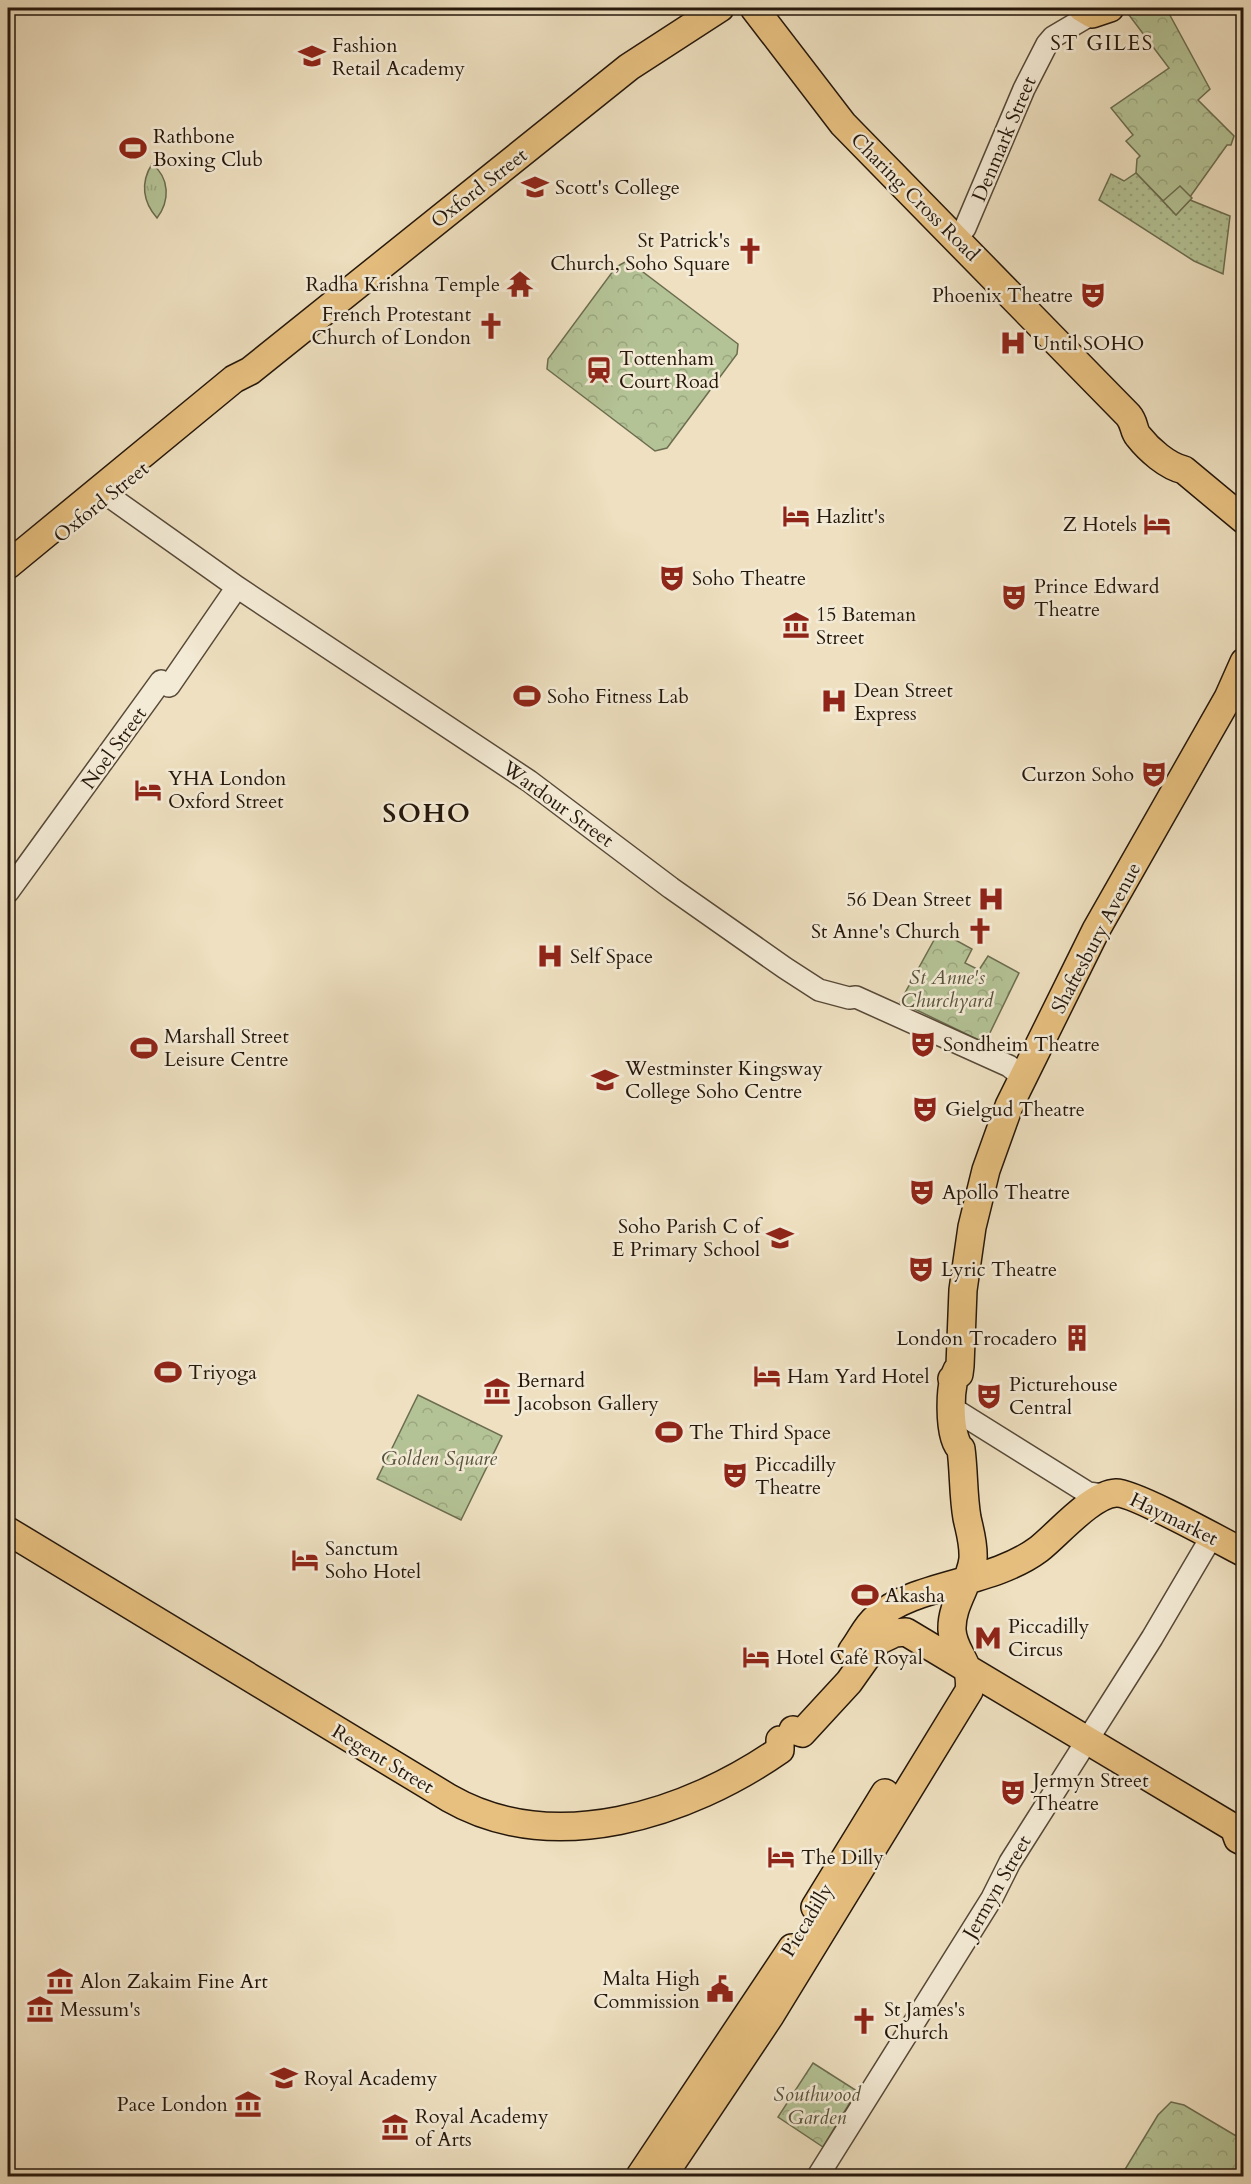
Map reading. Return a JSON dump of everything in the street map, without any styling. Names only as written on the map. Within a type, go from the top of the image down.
[{"type":"main road","name":"Oxford Street","points":[[8,564],[242,387],[244,377],[629,67],[720,8]]},
{"type":"main road","name":"Charing Cross Road","points":[[754,8],[843,124],[1135,423],[1138,436],[1172,467],[1184,470],[1244,520]]},
{"type":"main road","name":"Oxford Street","points":[[8,578],[103,493]]},
{"type":"main road","name":"Shaftesbury Avenue","points":[[955,1585],[968,1520],[961,1449],[954,1441],[956,1373],[963,1290],[972,1227],[995,1144],[1009,1106],[1092,937],[1220,712],[1244,662]]},
{"type":"main road","name":"Shaftesbury Avenue","points":[[956,1373],[966,1379],[963,1414],[966,1441],[961,1449]]},
{"type":"main road","name":"Haymarket","points":[[1103,1496],[1126,1494],[1244,1553]]},
{"type":"main road","name":"Regent Street","points":[[8,1531],[460,1804],[489,1817],[524,1825],[566,1826],[607,1822],[647,1814],[706,1793],[742,1775],[780,1750],[779,1737],[834,1676],[877,1617],[908,1600],[1019,1562],[1103,1496]]},
{"type":"main road","name":"Regent Street","points":[[8,1510],[454,1783],[492,1800],[537,1808],[574,1808],[612,1804],[690,1782],[779,1737],[802,1733],[813,1724],[882,1638],[900,1632],[922,1640],[945,1657]]},
{"type":"main road","points":[[955,1585],[934,1623],[936,1639],[945,1657],[1088,1740],[1240,1833]]},
{"type":"main road","points":[[955,1585],[952,1627],[955,1641],[970,1672]]},
{"type":"main road","name":"Piccadilly","points":[[640,2176],[789,1952],[862,1827],[952,1688],[953,1671],[945,1657]]},
{"type":"main road","name":"Piccadilly","points":[[663,2176],[770,2016],[960,1708],[969,1690],[970,1672]]},
{"type":"street","name":"Denmark Street","points":[[954,239],[965,228],[1024,89],[1053,37],[1095,10]]},
{"type":"street","name":"Wardour Street","points":[[103,493],[237,587],[529,781],[729,930],[819,990],[849,998],[856,997],[1009,1066],[1024,1078]]},
{"type":"street","name":"Noel Street","points":[[8,892],[237,587]]},
{"type":"street","points":[[963,1414],[1088,1493],[1103,1496]]},
{"type":"street","name":"Jermyn Street","points":[[818,2176],[992,1898],[1010,1862],[1088,1740],[1212,1536]]},
{"type":"green space","points":[[1142,8],[1166,8],[1210,89],[1198,100],[1234,136],[1231,145],[1227,145],[1177,215],[1136,173],[1137,159],[1140,156],[1126,141],[1133,135],[1111,108],[1169,68],[1129,15]]},
{"type":"green space","points":[[152,164],[162,176],[166,190],[164,204],[157,218],[146,199],[145,192],[146,178]]},
{"type":"green space","points":[[1136,173],[1176,215],[1190,200],[1230,216],[1223,274],[1194,261],[1099,200],[1111,174],[1124,181]]},
{"type":"green space","points":[[1180,186],[1192,198],[1176,215],[1163,201]]},
{"type":"green space","points":[[625,262],[631,263],[738,344],[737,354],[667,448],[655,451],[547,369],[548,359],[616,267]]},
{"type":"green space","name":"St Anne's Churchyard","points":[[939,931],[972,949],[965,963],[979,970],[988,956],[1019,973],[985,1043],[900,1002]]},
{"type":"green space","name":"Golden Square","points":[[418,1395],[502,1436],[461,1520],[377,1479]]},
{"type":"green space","name":"Southwood Garden","points":[[813,2063],[857,2091],[823,2147],[778,2117]]},
{"type":"green space","points":[[1171,2102],[1184,2105],[1243,2140],[1243,2176],[1121,2176],[1158,2115]]},
{"type":"place","name":"Fashion Retail Academy","points":[[312,56]]},
{"type":"place","name":"Rathbone Boxing Club","points":[[133,148]]},
{"type":"place","name":"Scott's College","points":[[535,187]]},
{"type":"place","name":"St Patrick's Church, Soho Square","points":[[750,251]]},
{"type":"place","name":"Radha Krishna Temple","points":[[520,284]]},
{"type":"place","name":"Phoenix Theatre","points":[[1093,295]]},
{"type":"place","name":"French Protestant Church of London","points":[[491,326]]},
{"type":"place","name":"Until SOHO","points":[[1013,343]]},
{"type":"place","name":"Tottenham Court Road","points":[[599,370]]},
{"type":"place","name":"Hazlitt's","points":[[796,516]]},
{"type":"place","name":"Z Hotels","points":[[1157,524]]},
{"type":"place","name":"Soho Theatre","points":[[672,578]]},
{"type":"place","name":"Prince Edward Theatre","points":[[1014,597]]},
{"type":"place","name":"15 Bateman Street","points":[[796,625]]},
{"type":"place","name":"Soho Fitness Lab","points":[[527,696]]},
{"type":"place","name":"Dean Street Express","points":[[834,701]]},
{"type":"place","name":"Curzon Soho","points":[[1154,774]]},
{"type":"place","name":"YHA London Oxford Street","points":[[148,790]]},
{"type":"place","name":"56 Dean Street","points":[[991,899]]},
{"type":"place","name":"St Anne's Church","points":[[980,931]]},
{"type":"place","name":"Self Space","points":[[550,956]]},
{"type":"place","name":"Sondheim Theatre","points":[[923,1044]]},
{"type":"place","name":"Marshall Street Leisure Centre","points":[[144,1048]]},
{"type":"place","name":"Westminster Kingsway College Soho Centre","points":[[605,1080]]},
{"type":"place","name":"Gielgud Theatre","points":[[925,1109]]},
{"type":"place","name":"Apollo Theatre","points":[[922,1192]]},
{"type":"place","name":"Soho Parish C of E Primary School","points":[[780,1238]]},
{"type":"place","name":"Lyric Theatre","points":[[921,1269]]},
{"type":"place","name":"London Trocadero","points":[[1077,1338]]},
{"type":"place","name":"Triyoga","points":[[168,1372]]},
{"type":"place","name":"Ham Yard Hotel","points":[[767,1376]]},
{"type":"place","name":"Bernard Jacobson Gallery","points":[[497,1391]]},
{"type":"place","name":"Picturehouse Central","points":[[989,1396]]},
{"type":"place","name":"The Third Space","points":[[669,1432]]},
{"type":"place","name":"Piccadilly Theatre","points":[[735,1475]]},
{"type":"place","name":"Sanctum Soho Hotel","points":[[305,1560]]},
{"type":"place","name":"Akasha","points":[[865,1595]]},
{"type":"place","name":"Piccadilly Circus","points":[[988,1638]]},
{"type":"place","name":"Hotel Café Royal","points":[[756,1657]]},
{"type":"place","name":"Jermyn Street Theatre","points":[[1013,1792]]},
{"type":"place","name":"The Dilly","points":[[781,1857]]},
{"type":"place","name":"Alon Zakaim Fine Art","points":[[60,1981]]},
{"type":"place","name":"Malta High Commission","points":[[720,1989]]},
{"type":"place","name":"Messum's","points":[[40,2009]]},
{"type":"place","name":"St James's Church","points":[[864,2021]]},
{"type":"place","name":"Royal Academy","points":[[284,2078]]},
{"type":"place","name":"Pace London","points":[[248,2104]]},
{"type":"place","name":"Royal Academy of Arts","points":[[395,2127]]},
{"type":"district","name":"ST GILES","points":[[1102,43]]},
{"type":"district","name":"SOHO","points":[[427,813]]}]
